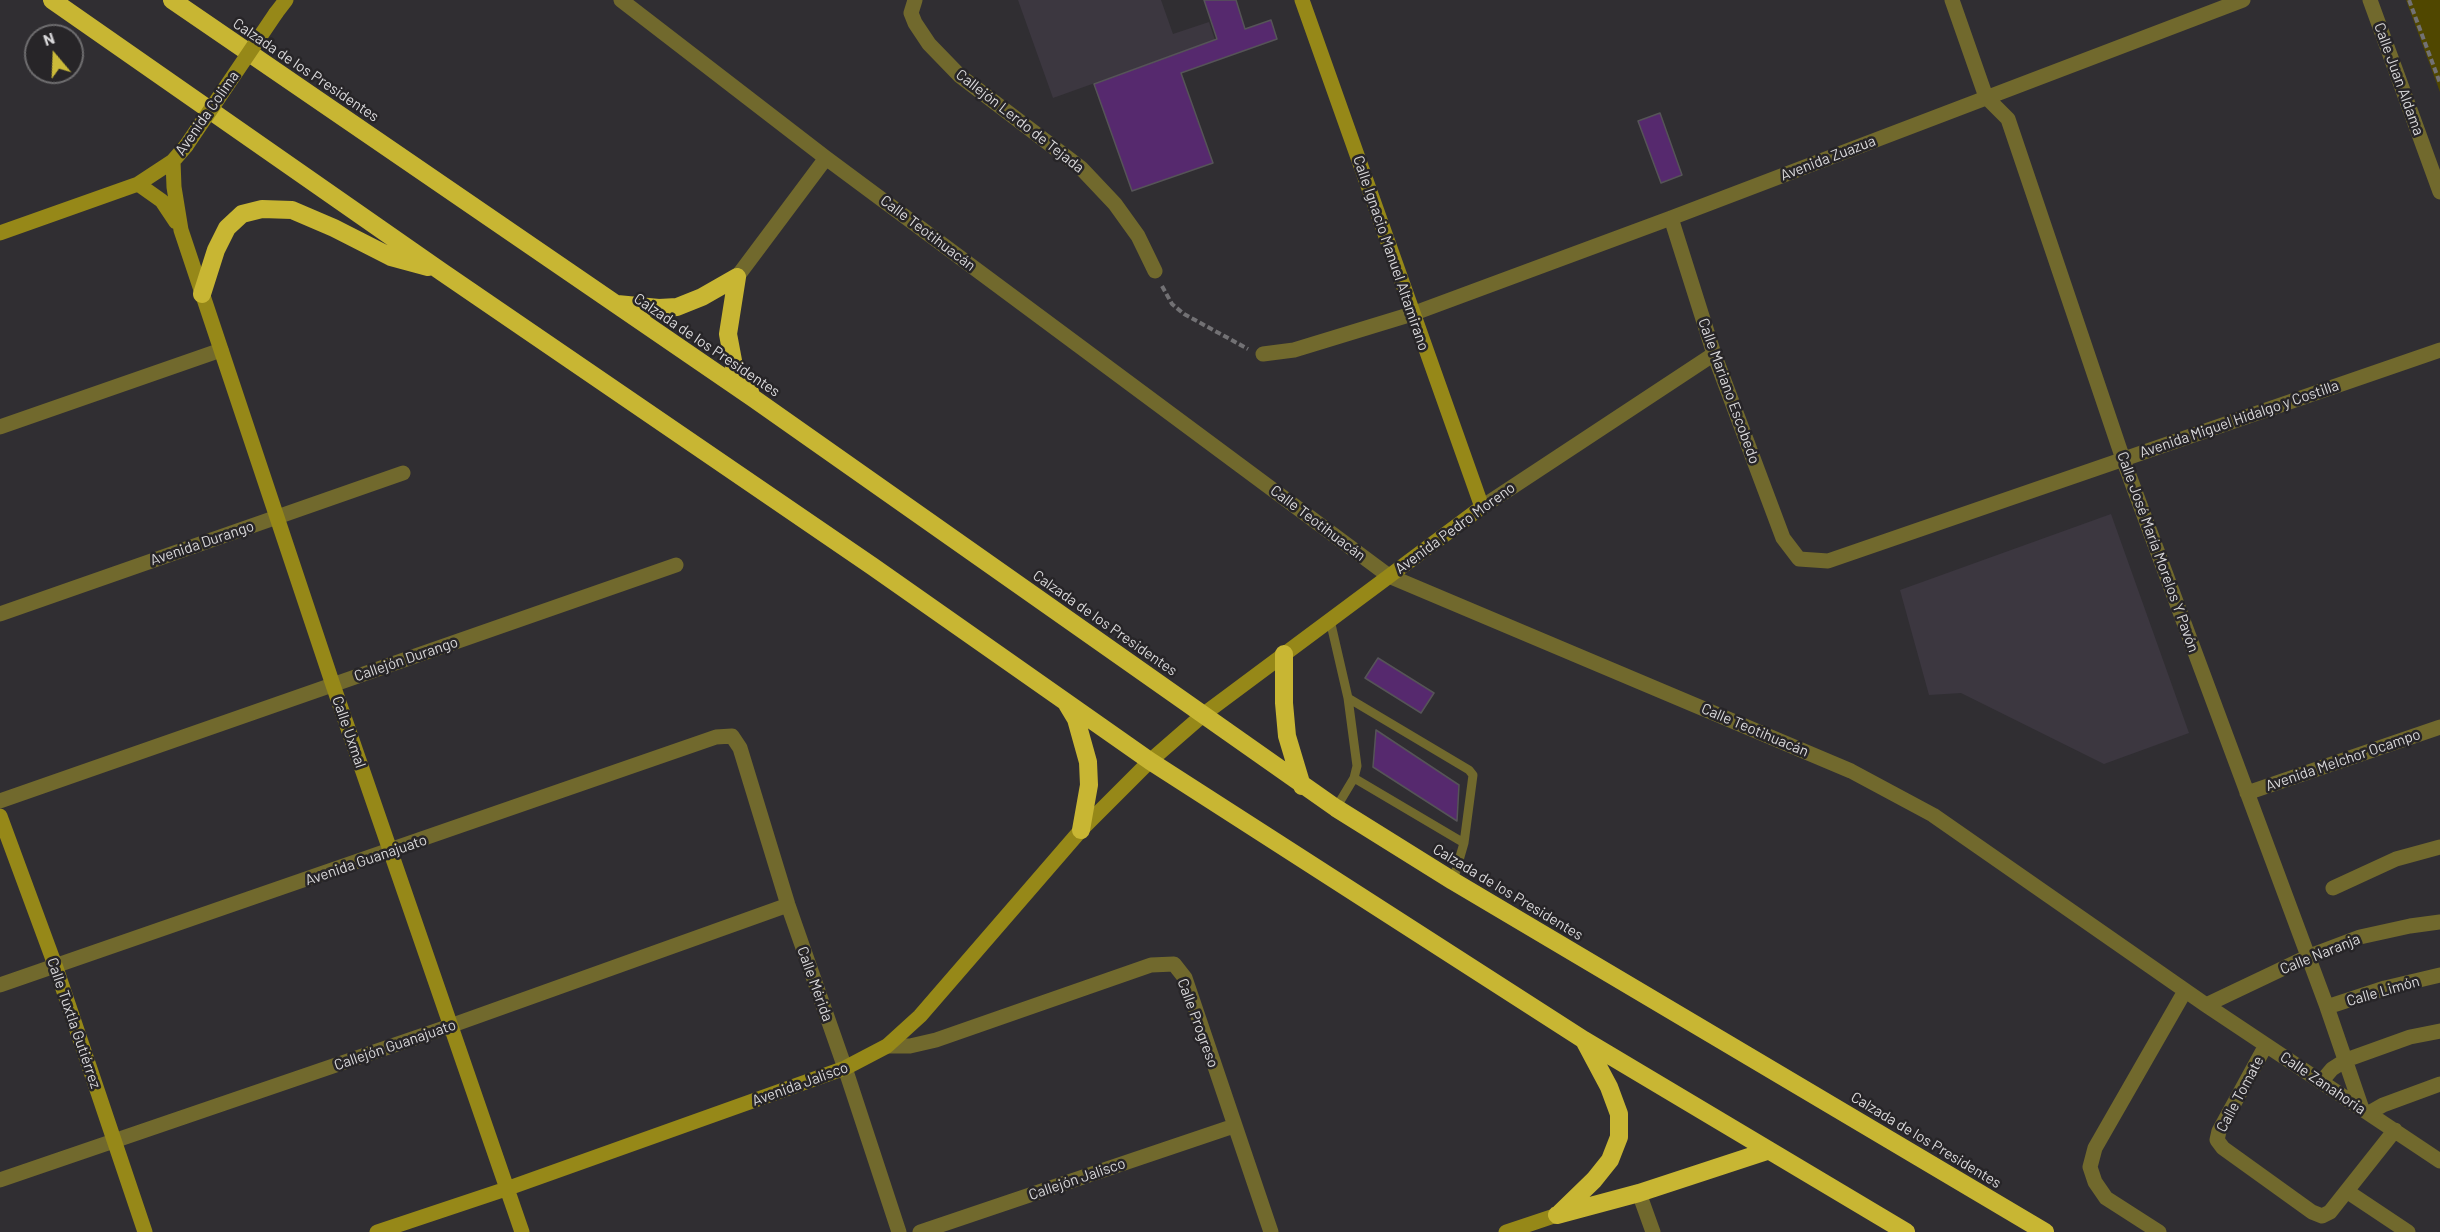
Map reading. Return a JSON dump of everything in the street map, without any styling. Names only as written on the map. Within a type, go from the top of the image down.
[{"type":"highway","points":[[52,0],[1150,761],[1584,1040],[1906,1232]]},
{"type":"highway","name":"Calzada de los Presidentes","points":[[176,2],[753,398],[1204,714],[1302,786],[1453,881],[2045,1232]]},
{"type":"highway","points":[[202,294],[216,250],[227,228],[242,214],[262,209],[292,210],[391,257],[442,272]]},
{"type":"highway","points":[[616,304],[659,308],[677,307],[702,297],[737,277]]},
{"type":"highway","points":[[737,277],[728,334],[734,366],[753,398]]},
{"type":"highway","points":[[1284,654],[1287,736],[1302,786]]},
{"type":"highway","points":[[1064,700],[1077,719],[1088,762],[1089,785],[1081,830]]},
{"type":"highway","points":[[1557,1215],[1594,1180],[1610,1160],[1619,1137],[1619,1114],[1609,1088],[1584,1040]]},
{"type":"highway","points":[[1557,1215],[1639,1193],[1767,1151]]},
{"type":"street","name":"Avenida Colima","points":[[0,233],[138,184],[173,161],[186,146],[286,0]]},
{"type":"street","name":"Calle Teotihuacán","points":[[621,0],[826,158],[1389,576],[1851,771],[1933,815],[2206,1005]]},
{"type":"street","name":"Callejón Lerdo de Tejada","points":[[915,0],[911,12],[915,23],[929,44],[960,75],[1081,168],[1115,204],[1138,236],[1155,271]]},
{"type":"street","name":"Calle Ignacio Manuel Altamirano","points":[[1302,0],[1482,507]]},
{"type":"street","name":"Calle José María Morelos Y Pavón","points":[[1952,0],[1986,98],[2008,119],[2123,459],[2365,1111]]},
{"type":"street","name":"Avenida Zuazua","points":[[1412,314],[2243,0]]},
{"type":"street","name":"Calle Juan Aldama","points":[[2370,0],[2440,192]]},
{"type":"street","points":[[737,277],[826,158]]},
{"type":"street","name":"Calle Uxmal","points":[[173,161],[174,187],[181,230],[333,685],[522,1232]]},
{"type":"street","name":"Calle Uxmal","points":[[138,184],[162,201],[181,230]]},
{"type":"street","name":"Calle Mariano Escobedo","points":[[1671,218],[1714,354],[1783,538],[1799,559]]},
{"type":"street","points":[[1263,354],[1294,350],[1412,314]]},
{"type":"street","points":[[0,427],[221,350]]},
{"type":"street","name":"Avenida Miguel Hidalgo y Costilla","points":[[1799,559],[1828,561],[2440,350]]},
{"type":"street","name":"Avenida Pedro Moreno","points":[[1150,761],[1204,714],[1482,507],[1714,354]]},
{"type":"street","name":"Avenida Durango","points":[[0,614],[403,473]]},
{"type":"street","name":"Callejón Durango","points":[[0,801],[676,565]]},
{"type":"street","name":"Avenida Melchor Ocampo","points":[[2247,793],[2440,727]]},
{"type":"street","name":"Avenida Guanajuato","points":[[0,985],[716,737],[732,736]]},
{"type":"street","name":"Calle Mérida","points":[[732,736],[740,748],[788,905],[899,1232]]},
{"type":"street","name":"Avenida Jalisco","points":[[377,1232],[506,1189],[845,1068],[887,1046],[920,1016],[1081,830],[1150,761]]},
{"type":"street","name":"Calle Tuxtla Gutiérrez","points":[[0,816],[55,966],[145,1232]]},
{"type":"street","points":[[2333,888],[2396,859],[2440,847]]},
{"type":"street","name":"Callejón Guanajuato","points":[[0,1180],[450,1026],[788,905]]},
{"type":"street","name":"Calle Naranja","points":[[2206,1005],[2307,957],[2360,937],[2440,922]]},
{"type":"street","name":"Calle Progreso","points":[[887,1046],[910,1046],[936,1040],[1151,965],[1173,964],[1185,978],[1271,1232]]},
{"type":"street","name":"Calle Limón","points":[[2327,1007],[2385,988],[2440,975]]},
{"type":"street","points":[[2159,1232],[2106,1198],[2095,1182],[2090,1167],[2095,1148],[2185,991]]},
{"type":"street","name":"Calle Zanahoria","points":[[2206,1005],[2440,1161]]},
{"type":"street","points":[[2321,1082],[2332,1069],[2346,1060],[2410,1037],[2440,1031]]},
{"type":"street","name":"Calle Tomate","points":[[2266,1045],[2219,1131],[2218,1143],[2317,1215],[2326,1215],[2348,1192]]},
{"type":"street","points":[[2365,1111],[2440,1084]]},
{"type":"street","name":"Callejón Jalisco","points":[[920,1232],[1234,1126]]},
{"type":"street","points":[[2395,1130],[2348,1192],[2408,1232]]},
{"type":"street","points":[[1639,1193],[1653,1232]]},
{"type":"street","points":[[1506,1232],[1557,1215]]},
{"type":"lane","points":[[1330,620],[1348,698],[1357,766],[1354,778],[1336,808]]},
{"type":"lane","points":[[1348,698],[1469,770],[1473,775],[1464,843],[1453,881]]},
{"type":"lane","points":[[1354,778],[1464,843]]},
{"type":"path","points":[[2409,0],[2440,83]]},
{"type":"path","points":[[1155,271],[1172,304],[1184,315],[1238,345],[1263,354]]},
{"type":"shaded area","points":[[1018,0],[1161,0],[1173,34],[1209,22],[1215,40],[1053,98]]},
{"type":"shaded area","points":[[2406,0],[2440,0],[2440,92]]},
{"type":"shaded area","points":[[2111,514],[2189,733],[2104,764],[1961,693],[1929,695],[1900,590]]},
{"type":"building","points":[[1204,0],[1236,0],[1245,29],[1271,20],[1277,39],[1181,73],[1213,163],[1132,191],[1094,84],[1217,39]]},
{"type":"building","points":[[1660,113],[1682,175],[1661,183],[1638,121]]},
{"type":"building","points":[[1378,658],[1434,693],[1421,713],[1365,678]]},
{"type":"building","points":[[1376,730],[1459,785],[1457,821],[1373,767]]}]
